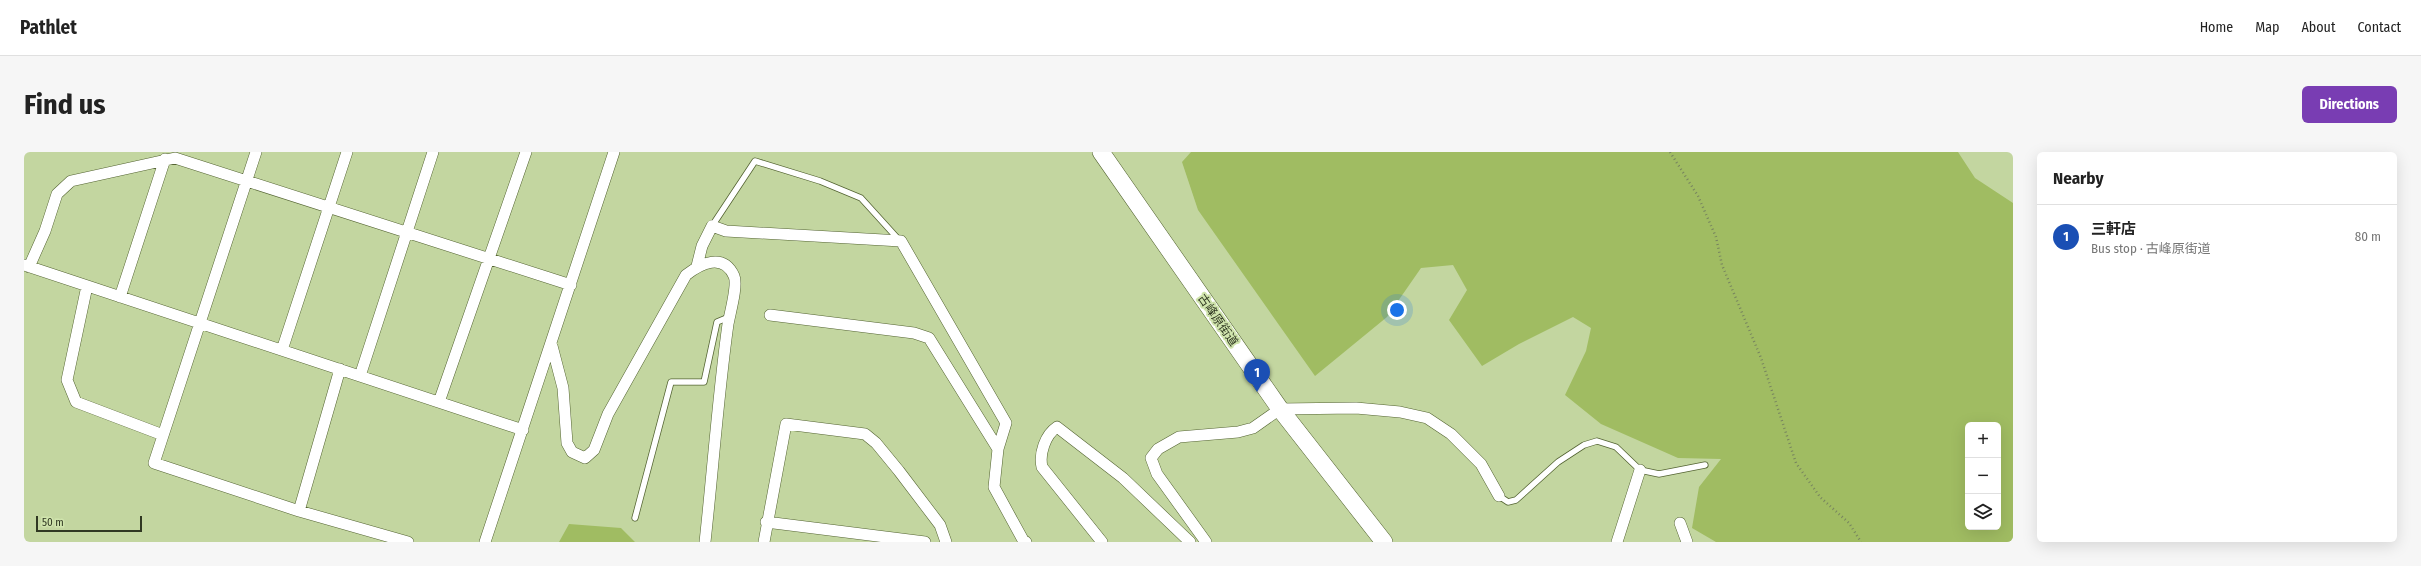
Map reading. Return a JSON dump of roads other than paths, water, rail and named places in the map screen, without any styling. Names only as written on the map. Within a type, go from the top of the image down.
[{"type":"main road","name":"古峰原街道","points":[[1101,152],[1280,408],[1384,542]]},
{"type":"street","points":[[256,152],[154,462],[299,511],[408,542]]},
{"type":"street","points":[[282,350],[347,152]]},
{"type":"street","points":[[360,376],[433,152]]},
{"type":"street","points":[[439,402],[526,152]]},
{"type":"street","points":[[485,542],[552,346],[614,152]]},
{"type":"street","points":[[523,430],[26,266],[45,231],[57,194],[71,181],[175,158],[571,285]]},
{"type":"street","points":[[120,297],[165,159]]},
{"type":"street","points":[[697,266],[702,246],[712,226],[726,231],[901,241],[1006,424],[998,449],[994,486],[1023,541]]},
{"type":"street","points":[[552,346],[563,388],[567,443],[572,452],[585,458],[594,450],[608,414],[686,275],[697,266],[711,261],[725,265],[734,276],[730,317],[722,365],[705,542]]},
{"type":"street","points":[[87,286],[67,380],[76,402],[163,435]]},
{"type":"street","points":[[770,315],[914,333],[928,338],[998,449]]},
{"type":"street","points":[[299,511],[340,369]]},
{"type":"street","points":[[1206,542],[1157,474],[1151,458],[1158,449],[1179,437],[1238,432],[1252,428],[1280,408],[1356,408],[1400,412],[1427,418],[1450,434],[1481,464],[1499,496]]},
{"type":"street","points":[[764,542],[766,522],[786,424],[865,434],[880,448],[936,519],[946,542]]},
{"type":"street","points":[[1102,542],[1042,467],[1039,456],[1052,430],[1057,427],[1123,478],[1190,542]]},
{"type":"street","points":[[1617,542],[1640,470]]},
{"type":"street","points":[[766,522],[924,542]]},
{"type":"street","points":[[1680,523],[1687,542]]},
{"type":"lane","points":[[712,226],[755,161],[820,181],[861,198],[901,241]]},
{"type":"lane","points":[[635,518],[671,382],[704,382],[717,322],[730,317]]},
{"type":"lane","points":[[1499,496],[1508,502],[1516,500],[1558,462],[1584,445],[1596,441],[1616,447],[1640,470],[1660,474],[1705,465]]},
{"type":"place","name":"三軒店","points":[[1257,392]]}]
